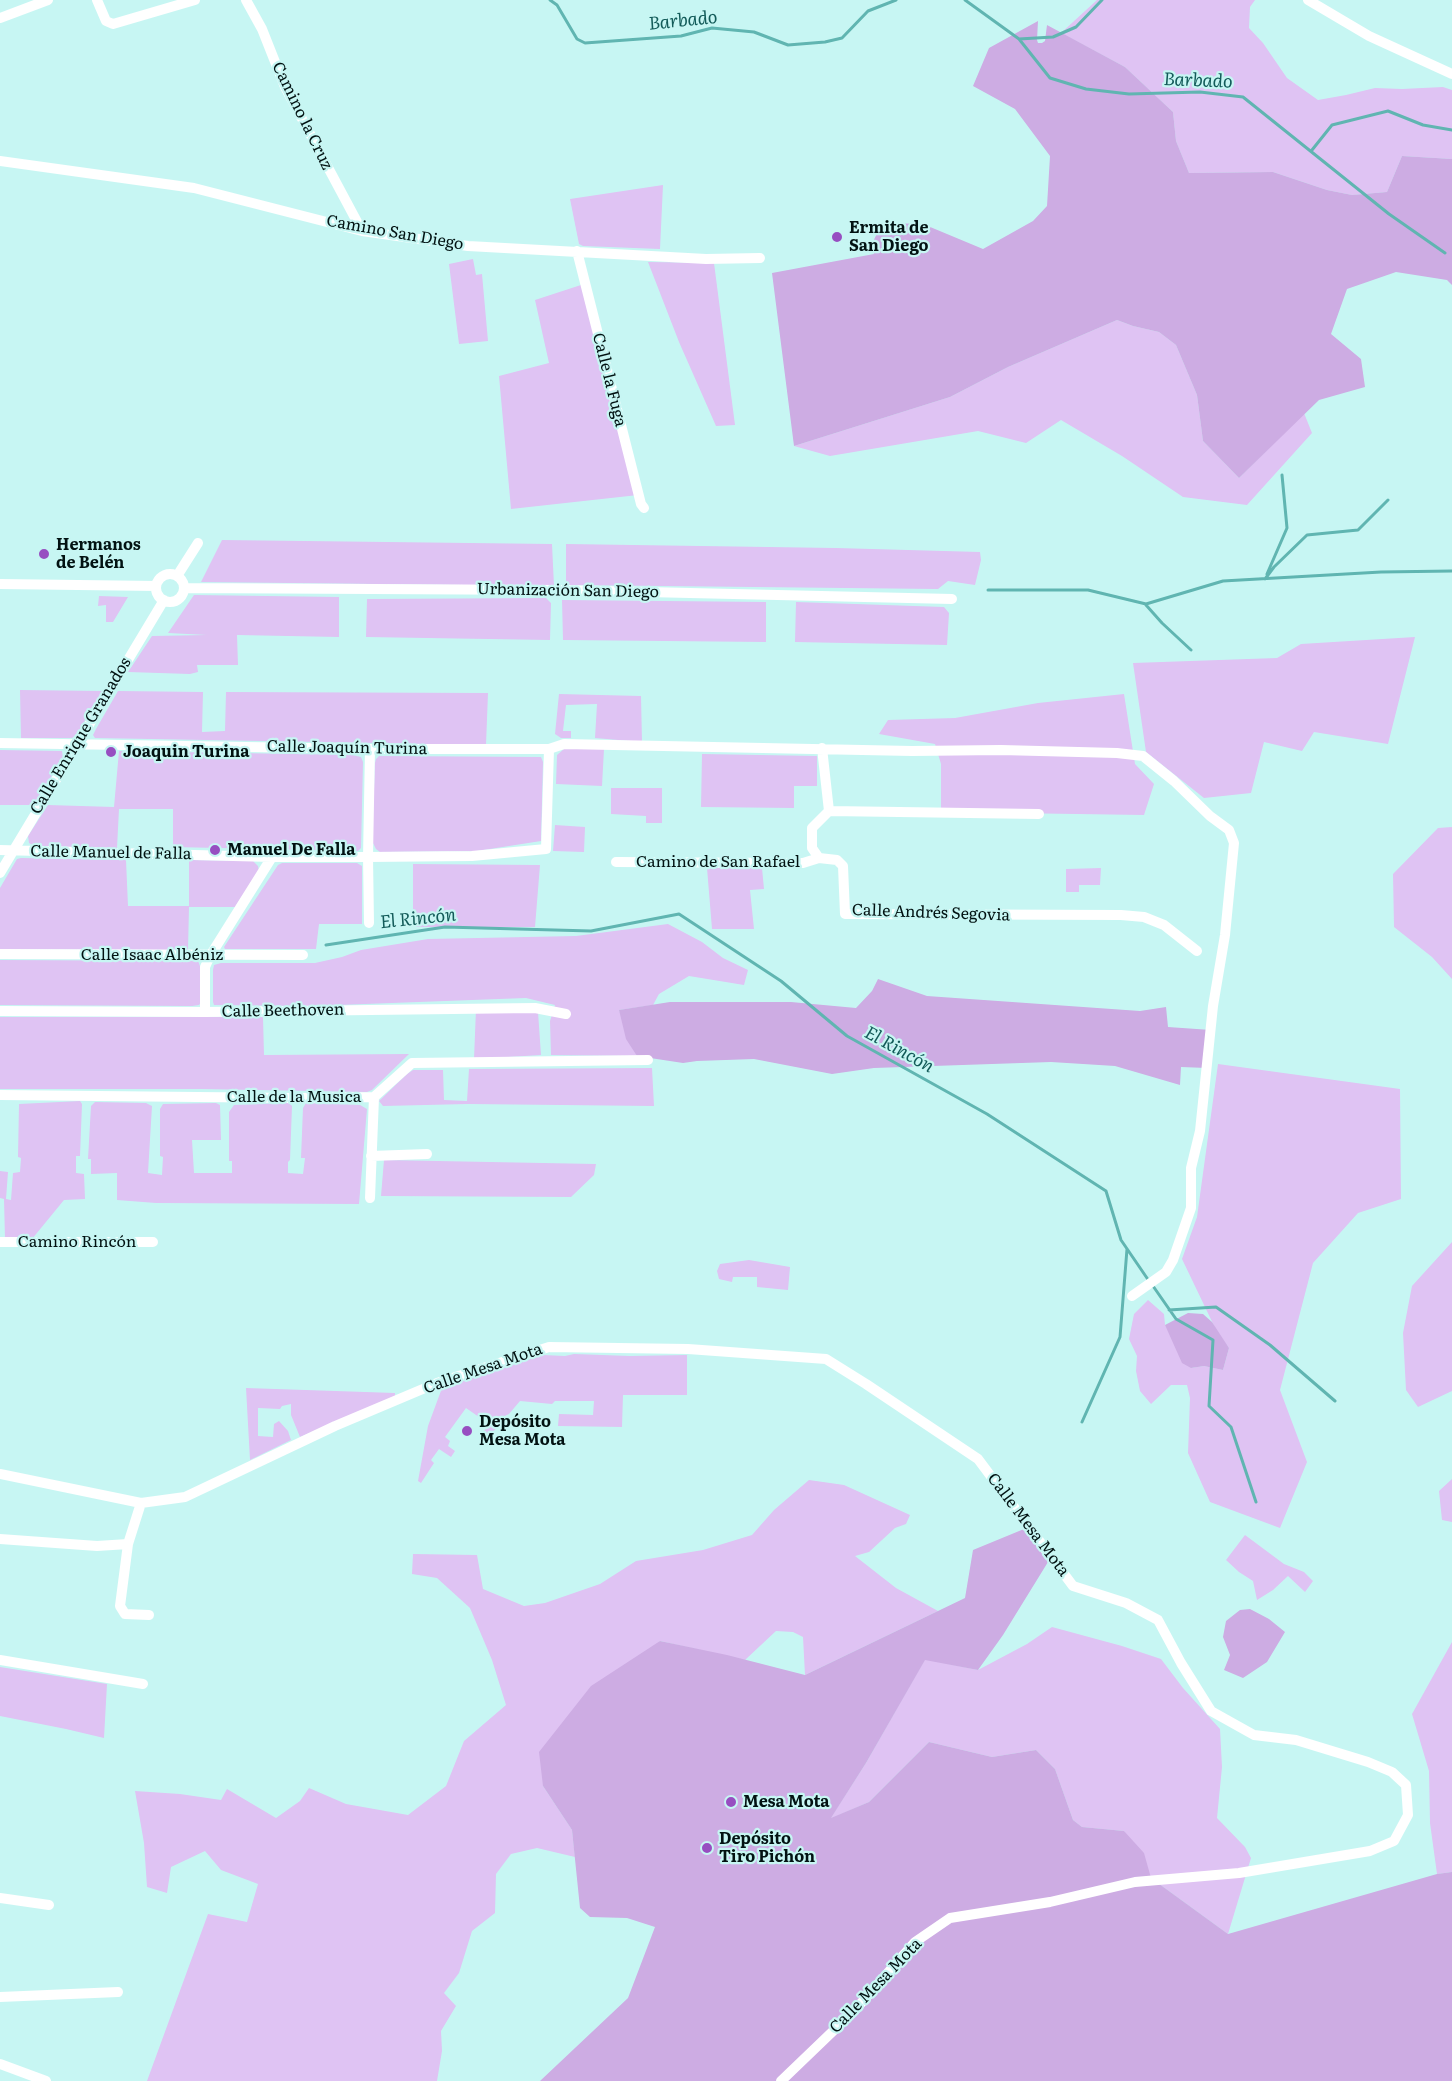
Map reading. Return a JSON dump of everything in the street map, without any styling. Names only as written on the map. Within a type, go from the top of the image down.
[{"type":"street","points":[[0,18],[48,0]]},
{"type":"street","points":[[97,0],[106,21],[113,24],[195,0]]},
{"type":"street","name":"Camino la Cruz","points":[[246,0],[262,29],[285,87],[362,231]]},
{"type":"street","points":[[1308,0],[1369,36],[1452,74]]},
{"type":"street","name":"Camino San Diego","points":[[0,161],[194,188],[362,231],[468,246],[706,260],[760,258]]},
{"type":"street","name":"Calle la Fuga","points":[[577,251],[641,504],[644,508]]},
{"type":"street","points":[[177,576],[198,543]]},
{"type":"street","points":[[173,574],[177,576],[184,588],[177,600],[168,602],[158,594],[156,586],[164,575],[173,574]]},
{"type":"street","points":[[0,584],[156,586]]},
{"type":"street","name":"Urbanización San Diego","points":[[184,588],[559,590],[952,599]]},
{"type":"street","name":"Calle Enrique Granados","points":[[0,873],[164,600]]},
{"type":"street","name":"Calle Joaquín Turina","points":[[0,743],[370,749],[549,748],[564,744],[1116,753],[1143,756],[1229,830],[1234,843],[1225,936],[1213,1006],[1200,1131],[1191,1168],[1191,1208],[1181,1239],[1166,1272],[1132,1296]]},
{"type":"street","name":"Calle Manuel de Falla","points":[[0,850],[272,857],[368,857],[472,856],[546,849],[549,748]]},
{"type":"street","points":[[822,748],[829,811]]},
{"type":"street","points":[[369,922],[370,749]]},
{"type":"street","points":[[819,858],[812,848],[812,828],[829,811],[1039,814]]},
{"type":"street","points":[[205,1012],[206,967],[210,956],[272,857]]},
{"type":"street","name":"Camino de San Rafael","points":[[616,862],[803,863],[819,858]]},
{"type":"street","name":"Calle Andrés Segovia","points":[[819,858],[837,860],[843,866],[845,914],[1144,917],[1164,925],[1197,951]]},
{"type":"street","name":"Calle Isaac Albéniz","points":[[0,954],[303,955]]},
{"type":"street","name":"Calle Beethoven","points":[[0,1011],[205,1012],[535,1008],[566,1014]]},
{"type":"street","name":"Calle de la Musica","points":[[0,1095],[374,1097],[412,1063],[648,1060]]},
{"type":"street","points":[[370,1198],[374,1097]]},
{"type":"street","points":[[371,1156],[427,1154]]},
{"type":"street","name":"Camino Rincón","points":[[0,1242],[153,1242]]},
{"type":"street","name":"Calle Mesa Mota","points":[[0,1474],[141,1503],[184,1497],[335,1426],[437,1383],[549,1347],[688,1349],[826,1359],[978,1459],[1073,1586],[1126,1604],[1158,1620],[1211,1711],[1254,1735],[1296,1740],[1368,1762],[1392,1772],[1406,1785],[1408,1815],[1394,1841],[1370,1851],[1239,1873],[1135,1882],[1050,1902],[950,1918],[915,1942],[855,2010],[781,2081]]},
{"type":"street","points":[[141,1503],[128,1544],[120,1606],[125,1614],[149,1615]]},
{"type":"street","points":[[0,1539],[98,1546],[128,1544]]},
{"type":"street","points":[[0,1660],[143,1684]]},
{"type":"street","points":[[0,1898],[49,1905]]},
{"type":"street","points":[[0,1997],[118,1992]]},
{"type":"street","points":[[0,2064],[46,2081]]},
{"type":"shaded area","points":[[1097,0],[1255,0],[1250,7],[1249,28],[1263,43],[1287,78],[1318,100],[1375,88],[1443,87],[1452,90],[1452,159],[1402,156],[1387,192],[1352,195],[1327,190],[1273,172],[1189,173],[1176,141],[1173,112],[1125,67],[1061,33]]},
{"type":"shaded area","points":[[1038,21],[1038,43],[1045,41],[1047,25],[1125,67],[1173,112],[1176,141],[1189,173],[1273,172],[1327,190],[1352,195],[1387,192],[1402,156],[1452,159],[1452,285],[1447,280],[1396,272],[1347,289],[1331,334],[1361,359],[1365,387],[1319,400],[1239,478],[1203,441],[1197,395],[1176,345],[1159,332],[1117,320],[1008,367],[950,397],[794,446],[772,273],[874,254],[871,246],[880,227],[885,223],[923,224],[983,249],[1033,221],[1047,206],[1050,156],[1015,109],[973,86],[989,48]]},
{"type":"shaded area","points":[[663,185],[660,249],[579,244],[570,199]]},
{"type":"shaded area","points":[[473,259],[476,275],[482,274],[488,341],[459,344],[449,264]]},
{"type":"shaded area","points":[[648,262],[714,263],[735,425],[716,426],[679,342]]},
{"type":"shaded area","points":[[584,284],[638,495],[511,509],[499,376],[549,363],[535,300]]},
{"type":"shaded area","points":[[1117,320],[1159,332],[1176,345],[1197,395],[1203,441],[1239,478],[1304,413],[1312,433],[1247,505],[1183,497],[1122,456],[1061,420],[1026,443],[978,431],[830,456],[794,446],[950,397],[1008,367]]},
{"type":"shaded area","points":[[222,540],[552,544],[554,586],[201,582]]},
{"type":"shaded area","points":[[566,544],[980,552],[981,560],[975,585],[948,581],[938,589],[570,585],[566,583]]},
{"type":"shaded area","points":[[194,595],[339,597],[339,637],[237,635],[238,665],[197,665],[198,672],[190,674],[128,672],[152,636],[207,635],[168,633]]},
{"type":"shaded area","points":[[99,596],[128,597],[113,622],[106,622],[106,605],[98,606]]},
{"type":"shaded area","points":[[546,598],[551,603],[550,640],[366,637],[367,599]]},
{"type":"shaded area","points":[[562,600],[766,602],[766,642],[563,640]]},
{"type":"shaded area","points":[[796,602],[944,607],[949,613],[947,645],[795,642]]},
{"type":"shaded area","points":[[1415,637],[1388,744],[1314,732],[1302,751],[1264,742],[1251,793],[1204,798],[1146,752],[1133,663],[1277,658],[1301,644]]},
{"type":"shaded area","points":[[20,690],[102,691],[77,734],[72,738],[21,738]]},
{"type":"shaded area","points":[[118,691],[203,692],[202,732],[225,731],[226,692],[488,693],[486,745],[95,738],[93,735]]},
{"type":"shaded area","points":[[559,694],[641,696],[642,742],[595,738],[597,704],[566,705],[563,731],[571,731],[571,738],[561,738],[555,734]]},
{"type":"shaded area","points":[[1124,694],[1135,764],[1154,784],[1144,815],[941,812],[941,764],[935,744],[879,734],[888,720],[955,718],[1038,703]]},
{"type":"shaded area","points":[[564,749],[604,749],[602,786],[556,784],[557,755]]},
{"type":"shaded area","points":[[0,750],[62,751],[63,758],[33,805],[0,805]]},
{"type":"shaded area","points":[[119,751],[361,757],[363,762],[361,848],[358,851],[173,847],[173,809],[119,809],[117,848],[34,846],[29,843],[28,836],[48,805],[114,807]]},
{"type":"shaded area","points":[[702,754],[817,756],[817,786],[794,786],[794,808],[701,807]]},
{"type":"shaded area","points":[[379,756],[541,757],[543,762],[541,841],[477,851],[380,852],[372,841],[375,763]]},
{"type":"shaded area","points":[[611,788],[662,788],[662,823],[646,823],[646,816],[611,814]]},
{"type":"shaded area","points":[[555,825],[585,827],[584,852],[553,851]]},
{"type":"shaded area","points":[[1452,827],[1452,979],[1432,957],[1394,927],[1393,874],[1438,828]]},
{"type":"shaded area","points":[[17,859],[126,860],[128,906],[189,906],[189,860],[253,861],[259,871],[235,907],[189,907],[188,950],[0,949],[0,888]]},
{"type":"shaded area","points":[[282,863],[357,863],[362,866],[362,924],[319,924],[316,949],[225,949],[224,947],[278,865]]},
{"type":"shaded area","points":[[413,864],[540,865],[535,927],[413,927]]},
{"type":"shaded area","points":[[707,868],[762,868],[764,889],[750,890],[754,929],[712,929]]},
{"type":"shaded area","points":[[1101,868],[1100,885],[1079,885],[1079,892],[1066,892],[1066,869]]},
{"type":"shaded area","points":[[668,924],[702,942],[723,958],[748,970],[744,985],[689,976],[659,994],[653,1005],[619,1010],[637,1056],[551,1055],[550,1021],[555,1005],[526,998],[311,1006],[214,1005],[213,1002],[214,965],[221,963],[315,963],[361,950],[428,939],[576,936]]},
{"type":"shaded area","points":[[0,960],[198,961],[203,974],[202,1001],[199,1005],[192,1006],[0,1005]]},
{"type":"shaded area","points":[[878,979],[927,996],[1140,1011],[1166,1007],[1168,1027],[1211,1030],[1207,1068],[1181,1067],[1180,1085],[1115,1066],[1051,1062],[874,1068],[832,1074],[754,1059],[683,1063],[637,1056],[626,1039],[619,1010],[670,1002],[791,1002],[856,1008],[872,991]]},
{"type":"shaded area","points":[[476,1009],[538,1012],[541,1055],[474,1059]]},
{"type":"shaded area","points":[[0,1017],[263,1017],[264,1055],[409,1054],[372,1090],[367,1092],[0,1089]]},
{"type":"shaded area","points":[[1218,1064],[1400,1089],[1401,1199],[1358,1213],[1313,1263],[1280,1390],[1307,1462],[1280,1528],[1210,1502],[1188,1453],[1190,1398],[1187,1385],[1171,1385],[1151,1404],[1140,1391],[1136,1371],[1137,1356],[1129,1339],[1134,1314],[1148,1300],[1164,1314],[1165,1325],[1191,1368],[1204,1366],[1223,1370],[1229,1348],[1217,1332],[1182,1259],[1197,1217]]},
{"type":"shaded area","points":[[652,1068],[654,1106],[468,1104],[383,1106],[379,1101],[413,1070],[443,1070],[444,1100],[467,1101],[469,1069]]},
{"type":"shaded area","points":[[80,1101],[82,1104],[80,1156],[76,1156],[76,1173],[84,1174],[85,1199],[64,1200],[32,1239],[5,1239],[4,1199],[0,1198],[0,1171],[8,1172],[6,1199],[11,1200],[13,1173],[20,1172],[19,1104]]},
{"type":"shaded area","points":[[95,1102],[146,1103],[152,1106],[148,1173],[162,1175],[160,1109],[163,1104],[216,1103],[220,1105],[221,1140],[192,1140],[194,1173],[232,1173],[232,1161],[229,1161],[229,1112],[234,1105],[289,1103],[292,1106],[288,1173],[303,1174],[305,1158],[301,1158],[303,1108],[306,1103],[360,1105],[367,1109],[359,1204],[156,1203],[117,1200],[117,1173],[91,1174],[91,1159],[88,1159],[91,1106]]},
{"type":"shaded area","points":[[384,1160],[596,1164],[594,1175],[571,1197],[381,1196]]},
{"type":"shaded area","points":[[1452,1242],[1452,1391],[1418,1407],[1406,1390],[1403,1333],[1412,1286]]},
{"type":"shaded area","points":[[749,1260],[790,1267],[788,1290],[757,1287],[757,1277],[733,1277],[732,1282],[719,1279],[717,1271],[720,1264]]},
{"type":"shaded area","points":[[1188,1313],[1203,1314],[1212,1322],[1229,1348],[1223,1370],[1204,1366],[1191,1368],[1182,1363],[1165,1325]]},
{"type":"shaded area","points":[[543,1355],[687,1355],[687,1395],[623,1395],[622,1427],[558,1426],[559,1414],[593,1415],[594,1401],[555,1401],[552,1404],[520,1401],[509,1414],[496,1420],[494,1425],[497,1428],[482,1442],[479,1438],[489,1424],[466,1408],[445,1437],[450,1441],[448,1446],[455,1451],[451,1457],[439,1449],[431,1460],[434,1463],[421,1483],[418,1481],[428,1426],[442,1388]]},
{"type":"shaded area","points":[[246,1388],[395,1393],[395,1396],[300,1437],[291,1415],[291,1404],[282,1406],[280,1409],[258,1408],[258,1436],[273,1437],[274,1424],[279,1421],[288,1431],[291,1440],[250,1460]]},
{"type":"shaded area","points":[[1452,1479],[1452,1522],[1442,1520],[1439,1491]]},
{"type":"shaded area","points":[[809,1480],[844,1485],[910,1515],[906,1524],[895,1528],[869,1552],[855,1556],[896,1588],[938,1611],[805,1675],[803,1637],[793,1632],[776,1631],[745,1660],[660,1641],[543,1786],[572,1830],[575,1857],[537,1848],[511,1854],[496,1874],[495,1913],[472,1931],[459,1973],[444,1993],[456,2006],[441,2031],[442,2051],[437,2081],[147,2081],[208,1914],[247,1922],[258,1884],[221,1870],[205,1851],[171,1867],[167,1893],[147,1887],[144,1843],[135,1791],[221,1800],[227,1789],[276,1818],[300,1801],[309,1788],[346,1804],[408,1815],[446,1786],[464,1741],[506,1705],[492,1660],[470,1608],[437,1578],[412,1574],[413,1554],[477,1555],[483,1589],[524,1606],[545,1603],[600,1584],[636,1561],[703,1550],[752,1535],[774,1510]]},
{"type":"shaded area","points":[[1024,1529],[1048,1562],[1003,1635],[978,1670],[925,1660],[866,1763],[831,1818],[869,1802],[929,1742],[992,1757],[1036,1750],[1055,1769],[1073,1820],[1082,1827],[1124,1831],[1144,1853],[1151,1878],[1228,1934],[1437,1874],[1452,1872],[1452,2081],[540,2081],[628,1998],[655,1927],[627,1918],[590,1917],[580,1908],[572,1830],[543,1786],[539,1752],[591,1686],[660,1641],[805,1675],[965,1598],[973,1550]]},
{"type":"shaded area","points":[[1245,1535],[1284,1564],[1304,1572],[1313,1581],[1305,1592],[1288,1576],[1273,1590],[1257,1600],[1253,1581],[1226,1560]]},
{"type":"shaded area","points":[[1250,1609],[1269,1619],[1285,1632],[1267,1662],[1243,1678],[1224,1670],[1230,1655],[1223,1637],[1226,1621],[1240,1610]]},
{"type":"shaded area","points":[[1052,1627],[1161,1659],[1183,1688],[1220,1729],[1222,1767],[1217,1818],[1245,1847],[1251,1858],[1228,1934],[1151,1878],[1124,1831],[1082,1827],[1073,1820],[1055,1769],[1036,1750],[992,1757],[929,1742],[869,1802],[830,1819],[866,1763],[925,1659],[978,1670],[1027,1644]]},
{"type":"shaded area","points":[[1452,1642],[1452,1872],[1437,1874],[1430,1823],[1429,1771],[1412,1714]]},
{"type":"shaded area","points":[[0,1667],[107,1684],[104,1738],[0,1716]]},
{"type":"waterway","name":"Barbado","points":[[550,0],[557,5],[577,39],[585,43],[681,36],[712,28],[754,32],[788,45],[842,38],[868,11],[896,0]]},
{"type":"waterway","name":"Barbado","points":[[965,0],[1019,39],[1050,78],[1086,89],[1129,94],[1200,92],[1243,97],[1389,214],[1445,253]]},
{"type":"waterway","points":[[1019,39],[1053,37],[1076,27],[1102,0]]},
{"type":"waterway","points":[[1312,150],[1332,125],[1388,111],[1423,125],[1452,130]]},
{"type":"waterway","points":[[1267,574],[1287,528],[1282,475]]},
{"type":"waterway","points":[[1265,579],[1307,535],[1358,530],[1388,500]]},
{"type":"waterway","points":[[988,590],[1088,590],[1146,604],[1223,581],[1381,572],[1452,571]]},
{"type":"waterway","points":[[1146,605],[1191,650]]},
{"type":"waterway","name":"El Rincón","points":[[326,945],[445,927],[591,931],[679,914],[781,981],[847,1036],[987,1114],[1106,1191],[1121,1240],[1149,1281]]},
{"type":"waterway","points":[[1082,1422],[1120,1337],[1127,1249]]},
{"type":"waterway","name":"El Rincón","points":[[1153,1286],[1176,1319],[1213,1340],[1209,1406],[1231,1427],[1256,1502]]},
{"type":"waterway","points":[[1169,1310],[1216,1307],[1270,1345],[1335,1401]]},
{"type":"place","name":"Ermita de San Diego","points":[[837,237]]},
{"type":"place","name":"Hermanos de Belén","points":[[44,554]]},
{"type":"place","name":"Joaquin Turina","points":[[111,752]]},
{"type":"place","name":"Manuel De Falla","points":[[215,850]]},
{"type":"place","name":"Depósito Mesa Mota","points":[[467,1431]]},
{"type":"place","name":"Mesa Mota","points":[[731,1802]]},
{"type":"place","name":"Depósito Tiro Pichón","points":[[707,1848]]}]
